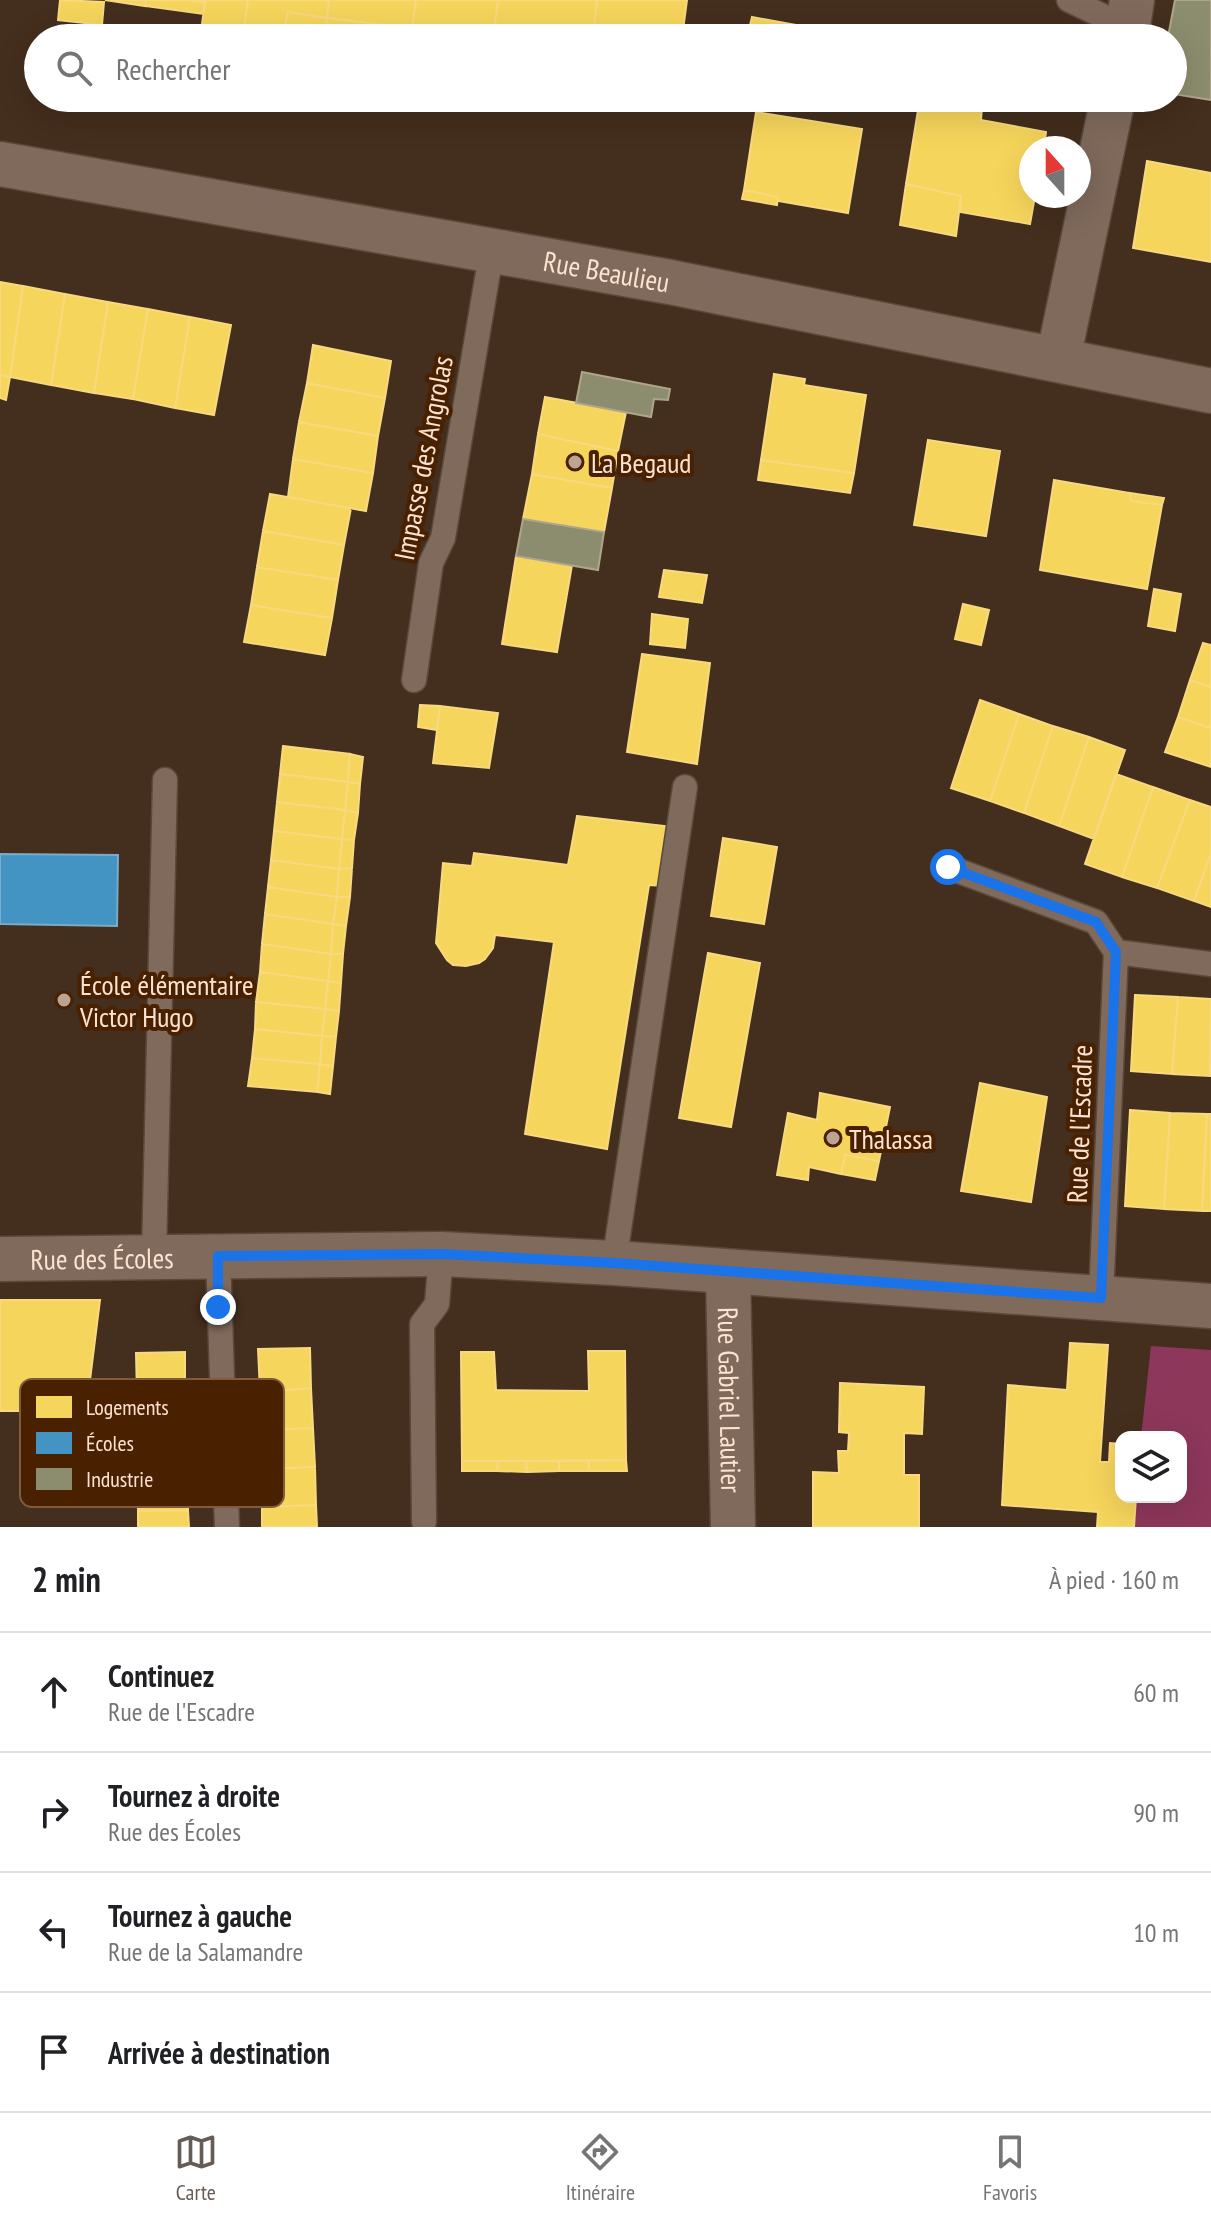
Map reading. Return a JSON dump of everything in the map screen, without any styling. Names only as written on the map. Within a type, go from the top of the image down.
[{"type":"street","points":[[1058,359],[1110,112]]},
{"type":"street","name":"Rue Beaulieu","points":[[0,164],[492,249],[1211,391]]},
{"type":"street","name":"Rue des Écoles","points":[[0,1259],[441,1254],[614,1263],[1211,1306]]},
{"type":"street","name":"Rue Gabriel Lautier","points":[[728,1272],[733,1527]]},
{"type":"lane","points":[[1069,0],[1129,22]]},
{"type":"lane","name":"Impasse des Angrolas","points":[[414,680],[431,563],[443,538],[492,249]]},
{"type":"lane","points":[[154,1256],[165,780]]},
{"type":"lane","points":[[614,1263],[685,787]]},
{"type":"lane","points":[[948,867],[1096,922],[1116,952],[1211,964]]},
{"type":"lane","name":"Rue de l'Escadre","points":[[1101,1298],[1116,952]]},
{"type":"lane","points":[[424,1521],[422,1324],[437,1304],[441,1254]]},
{"type":"lane","points":[[218,1256],[222,1379]]},
{"type":"lane","points":[[226,1507],[227,1527]]},
{"type":"shaded area","points":[[1151,1346],[1211,1350],[1211,1527],[1134,1527],[1136,1503],[1187,1503],[1187,1431],[1142,1431]]},
{"type":"building: Logements","points":[[60,0],[104,2],[102,24],[58,20]]},
{"type":"building: Logements","points":[[105,0],[146,0],[145,6]]},
{"type":"building: Logements","points":[[146,0],[205,2],[203,14],[145,6]]},
{"type":"building: Logements","points":[[186,0],[248,0],[245,24],[202,24],[205,2]]},
{"type":"building: Logements","points":[[248,0],[329,0],[327,18],[288,12],[285,24],[245,24]]},
{"type":"building: Logements","points":[[329,0],[416,0],[413,24],[378,24],[327,18]]},
{"type":"building: Logements","points":[[416,0],[498,0],[495,24],[413,24]]},
{"type":"building: Logements","points":[[498,0],[597,0],[594,24],[495,24]]},
{"type":"building: Logements","points":[[597,0],[687,0],[684,24],[594,24]]},
{"type":"building: Logements","points":[[288,12],[327,18],[326,24],[285,24]]},
{"type":"building: Logements","points":[[752,17],[791,24],[750,24]]},
{"type":"building: Logements","points":[[327,18],[378,24],[326,24]]},
{"type":"building: Logements","points":[[756,112],[862,129],[848,213],[778,201],[778,197],[744,190]]},
{"type":"building: Logements","points":[[918,112],[982,112],[981,120],[1046,132],[1046,136],[1019,136],[1019,208],[1033,208],[1030,224],[960,212],[961,196],[906,184]]},
{"type":"building: Logements","points":[[1147,161],[1211,173],[1211,262],[1133,248]]},
{"type":"building: Logements","points":[[906,184],[961,196],[956,236],[900,225]]},
{"type":"building: Logements","points":[[744,190],[778,197],[777,205],[742,199]]},
{"type":"building: Logements","points":[[0,282],[23,286],[10,377],[0,375]]},
{"type":"building: Logements","points":[[23,286],[65,294],[51,385],[10,377]]},
{"type":"building: Logements","points":[[65,294],[108,302],[94,393],[51,385]]},
{"type":"building: Logements","points":[[108,302],[148,309],[133,399],[94,393]]},
{"type":"building: Logements","points":[[148,309],[190,317],[175,408],[133,399]]},
{"type":"building: Logements","points":[[190,317],[231,325],[214,415],[175,408]]},
{"type":"building: Logements","points":[[313,345],[391,361],[385,398],[307,383]]},
{"type":"building: Logements","points":[[774,374],[805,379],[804,385],[866,395],[854,473],[761,460]]},
{"type":"building: Logements","points":[[0,375],[10,377],[6,400],[0,398]]},
{"type":"building: Logements","points":[[307,383],[385,398],[378,436],[299,422]]},
{"type":"building: Logements","points":[[545,397],[626,412],[618,451],[538,434]]},
{"type":"building: Logements","points":[[299,422],[378,436],[373,473],[293,459]]},
{"type":"building: Logements","name":"La Begaud","points":[[538,434],[618,451],[612,488],[532,474]]},
{"type":"building: Logements","points":[[928,440],[1000,451],[986,536],[914,525]]},
{"type":"building: Logements","points":[[293,459],[373,473],[366,511],[288,497]]},
{"type":"building: Logements","points":[[761,460],[854,473],[850,493],[758,480]]},
{"type":"building: Logements","points":[[532,474],[612,488],[604,532],[523,519]]},
{"type":"building: Logements","points":[[1054,480],[1130,493],[1131,501],[1162,505],[1147,589],[1040,570]]},
{"type":"building: Logements","points":[[1130,493],[1164,498],[1162,505],[1131,501]]},
{"type":"building: Logements","points":[[270,494],[351,508],[344,545],[263,531]]},
{"type":"building: Logements","points":[[263,531],[344,545],[338,580],[257,567]]},
{"type":"building: Logements","points":[[516,556],[572,565],[557,652],[502,644]]},
{"type":"building: Logements","points":[[257,567],[338,580],[332,618],[251,605]]},
{"type":"building: Logements","points":[[664,570],[707,575],[702,603],[659,597]]},
{"type":"building: Logements","points":[[1154,589],[1181,594],[1175,631],[1148,626]]},
{"type":"building: Logements","points":[[963,604],[989,610],[981,645],[955,639]]},
{"type":"building: Logements","points":[[251,605],[332,618],[325,655],[244,642]]},
{"type":"building: Logements","points":[[652,614],[688,619],[685,648],[650,644]]},
{"type":"building: Logements","points":[[1203,643],[1211,645],[1211,687],[1190,680]]},
{"type":"building: Logements","points":[[642,654],[710,663],[697,764],[627,752]]},
{"type":"building: Logements","points":[[1190,680],[1211,687],[1211,728],[1178,717]]},
{"type":"building: Logements","points":[[980,700],[1019,714],[990,801],[951,788]]},
{"type":"building: Logements","points":[[420,705],[440,706],[437,730],[418,727]]},
{"type":"building: Logements","points":[[440,706],[498,713],[489,768],[433,763]]},
{"type":"building: Logements","points":[[1019,714],[1053,726],[1024,813],[990,801]]},
{"type":"building: Logements","points":[[1178,717],[1211,728],[1211,767],[1165,752]]},
{"type":"building: Logements","points":[[1053,726],[1089,737],[1059,826],[1024,813]]},
{"type":"building: Logements","points":[[1089,737],[1125,750],[1094,839],[1059,826]]},
{"type":"building: Logements","points":[[283,746],[350,754],[348,782],[280,774]]},
{"type":"building: Logements","points":[[350,754],[363,757],[360,784],[348,782]]},
{"type":"building: Logements","points":[[280,774],[348,782],[345,810],[277,802]]},
{"type":"building: Logements","points":[[1116,774],[1153,787],[1122,877],[1085,864]]},
{"type":"building: Logements","points":[[348,782],[360,784],[358,813],[345,810]]},
{"type":"building: Logements","points":[[1153,787],[1190,800],[1157,888],[1122,877]]},
{"type":"building: Logements","points":[[1190,800],[1211,807],[1211,853],[1194,901],[1157,888]]},
{"type":"building: Logements","points":[[277,802],[345,810],[342,839],[274,831]]},
{"type":"building: Logements","points":[[345,810],[358,813],[354,840],[342,839]]},
{"type":"building: Logements","points":[[577,816],[674,827],[664,886],[649,885],[607,1149],[525,1134],[554,942],[495,935],[493,948],[485,959],[466,966],[453,965],[436,943],[443,863],[472,866],[474,853],[568,865]]},
{"type":"building: Logements","points":[[274,831],[342,839],[339,869],[271,860]]},
{"type":"building: Logements","points":[[723,838],[777,847],[764,924],[711,916]]},
{"type":"building: Logements","points":[[342,839],[354,840],[352,868],[339,869]]},
{"type":"building: Logements","points":[[1211,853],[1211,907],[1194,901]]},
{"type":"building: Logements","points":[[271,860],[339,869],[337,897],[268,887]]},
{"type":"building: Logements","points":[[352,868],[350,897],[337,897],[339,869]]},
{"type":"building: Logements","points":[[268,887],[337,897],[333,924],[265,914]]},
{"type":"building: Logements","points":[[337,897],[350,897],[346,926],[333,924]]},
{"type":"building: Logements","points":[[265,914],[333,924],[331,954],[262,944]]},
{"type":"building: Logements","points":[[333,924],[346,926],[343,954],[331,954]]},
{"type":"building: Logements","points":[[262,944],[331,954],[328,981],[260,972]]},
{"type":"building: Logements","points":[[708,953],[760,963],[731,1127],[679,1118]]},
{"type":"building: Logements","points":[[331,954],[343,954],[341,983],[328,981]]},
{"type":"building: Logements","points":[[260,972],[328,981],[325,1009],[256,1002]]},
{"type":"building: Logements","points":[[328,981],[341,983],[339,1011],[325,1009]]},
{"type":"building: Logements","points":[[1135,995],[1178,997],[1172,1074],[1131,1071]]},
{"type":"building: Logements","points":[[1178,997],[1211,999],[1210,1076],[1172,1074]]},
{"type":"building: Logements","points":[[256,1002],[325,1009],[322,1036],[255,1029]]},
{"type":"building: Logements","points":[[325,1009],[339,1011],[336,1037],[322,1036]]},
{"type":"building: Logements","points":[[255,1029],[322,1036],[320,1064],[252,1058]]},
{"type":"building: Logements","points":[[322,1036],[336,1037],[333,1066],[320,1064]]},
{"type":"building: Logements","points":[[252,1058],[320,1064],[317,1092],[248,1086]]},
{"type":"building: Logements","points":[[320,1064],[333,1066],[330,1094],[317,1092]]},
{"type":"building: Logements","points":[[980,1083],[1047,1097],[1031,1202],[961,1191]]},
{"type":"building: Logements","name":"Thalassa","points":[[820,1093],[890,1107],[879,1161],[845,1155],[841,1174],[809,1167],[808,1180],[777,1175],[788,1113],[817,1120]]},
{"type":"building: Logements","points":[[1130,1110],[1170,1113],[1164,1209],[1125,1206]]},
{"type":"building: Logements","points":[[1170,1113],[1207,1114],[1202,1211],[1164,1209]]},
{"type":"building: Logements","points":[[1207,1114],[1211,1114],[1211,1211],[1202,1211]]},
{"type":"building: Logements","points":[[845,1155],[879,1161],[875,1180],[841,1174]]},
{"type":"building: Logements","points":[[0,1300],[100,1300],[90,1379],[20,1379],[20,1411],[0,1411]]},
{"type":"building: Logements","points":[[1070,1343],[1108,1345],[1100,1462],[1109,1462],[1110,1443],[1115,1443],[1115,1503],[1136,1503],[1134,1527],[1097,1527],[1098,1512],[1002,1505],[1008,1385],[1067,1390]]},
{"type":"building: Logements","points":[[310,1348],[311,1388],[284,1390],[284,1379],[259,1379],[258,1349]]},
{"type":"building: Logements","points":[[588,1351],[625,1351],[626,1460],[462,1461],[461,1352],[494,1352],[496,1390],[589,1391]]},
{"type":"building: Logements","points":[[185,1352],[185,1379],[137,1379],[136,1353]]},
{"type":"building: Logements","points":[[840,1383],[924,1387],[922,1434],[904,1433],[904,1475],[919,1475],[919,1527],[813,1527],[813,1472],[839,1473],[838,1451],[848,1451],[849,1433],[839,1432]]},
{"type":"building: Logements","points":[[311,1388],[313,1428],[284,1429],[284,1390]]},
{"type":"building: Logements","points":[[313,1428],[315,1467],[284,1468],[284,1429]]},
{"type":"building: Logements","points":[[626,1460],[627,1471],[589,1471],[589,1461]]},
{"type":"building: Logements","points":[[462,1461],[498,1461],[497,1471],[462,1471]]},
{"type":"building: Logements","points":[[498,1461],[526,1461],[527,1472],[497,1471]]},
{"type":"building: Logements","points":[[526,1461],[559,1461],[559,1471],[527,1472]]},
{"type":"building: Logements","points":[[559,1461],[589,1461],[589,1471],[559,1471]]},
{"type":"building: Logements","points":[[315,1467],[316,1505],[284,1506],[284,1468]]},
{"type":"building: Logements","points":[[316,1505],[317,1527],[262,1527],[262,1507]]},
{"type":"building: Logements","points":[[138,1507],[188,1507],[188,1510],[138,1511]]},
{"type":"building: Logements","points":[[188,1510],[189,1527],[138,1527],[138,1511]]},
{"type":"building: Écoles","points":[[0,854],[118,855],[117,926],[0,924]]},
{"type":"building: Industrie","points":[[1175,0],[1211,0],[1211,100],[1187,96],[1187,24],[1170,24]]},
{"type":"building: Industrie","points":[[582,372],[670,389],[668,400],[654,399],[651,417],[576,403]]},
{"type":"building: Industrie","points":[[523,519],[604,532],[598,570],[516,556]]},
{"type":"place","name":"La Begaud","points":[[575,462]]},
{"type":"place","name":"École élémentaire Victor Hugo","points":[[64,1000]]},
{"type":"place","name":"Thalassa","points":[[833,1138]]},
{"type":"route","points":[[218,1307],[218,1256],[441,1254],[614,1263],[1101,1298],[1116,952],[1096,922],[948,867]]}]
